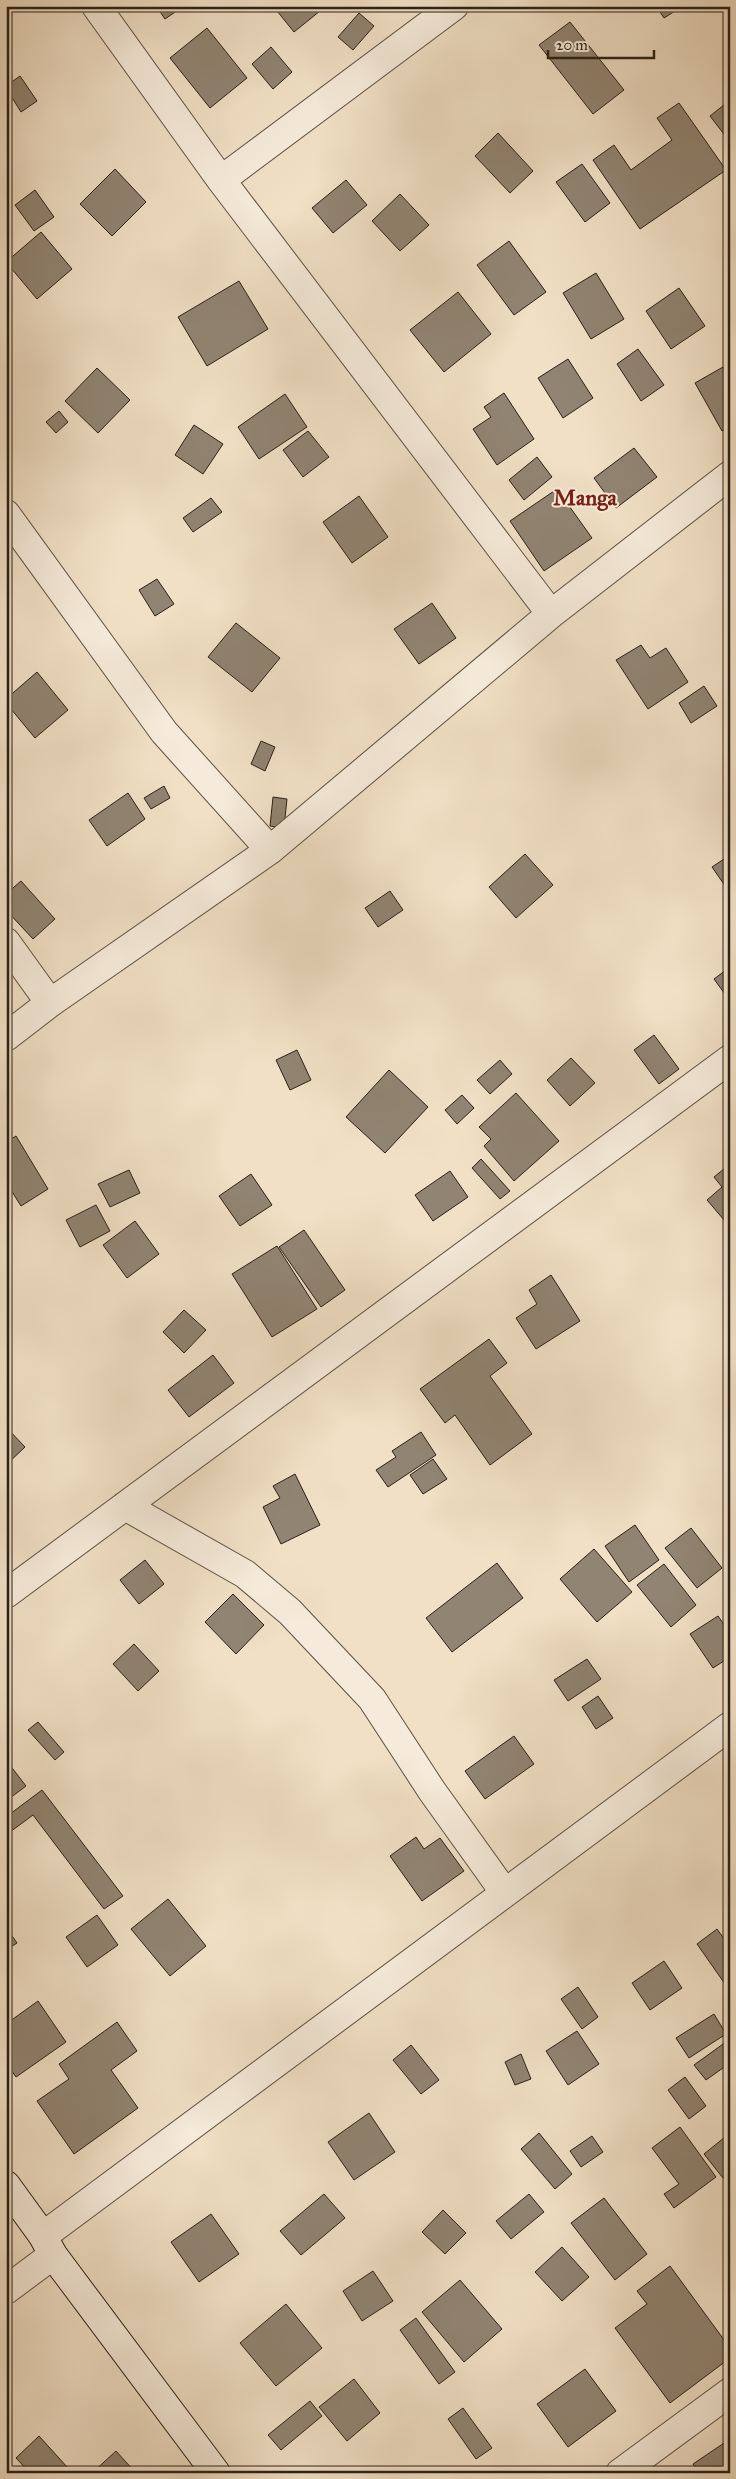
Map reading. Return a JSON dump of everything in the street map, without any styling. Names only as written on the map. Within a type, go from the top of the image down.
[{"type":"street","points":[[96,6],[220,180],[551,614]]},
{"type":"street","points":[[220,180],[454,6]]},
{"type":"street","points":[[6,1037],[50,1003],[270,850],[551,614],[730,475]]},
{"type":"street","points":[[6,514],[164,732],[270,850]]},
{"type":"street","points":[[6,942],[50,1003]]},
{"type":"street","points":[[6,1594],[730,1059]]},
{"type":"street","points":[[125,1506],[245,1574],[290,1612],[372,1699],[432,1791],[505,1893]]},
{"type":"street","points":[[6,2290],[48,2245],[505,1893],[730,1726]]},
{"type":"street","points":[[6,2185],[216,2473]]},
{"type":"street","points":[[620,2473],[730,2392]]},
{"type":"building","points":[[156,6],[184,6],[165,19]]},
{"type":"building","points":[[273,6],[317,6],[320,11],[294,32]]},
{"type":"building","points":[[656,6],[683,6],[664,18]]},
{"type":"building","points":[[359,13],[374,26],[353,50],[338,37]]},
{"type":"building","points":[[570,22],[624,90],[593,114],[539,45]]},
{"type":"building","points":[[207,28],[247,78],[210,108],[170,58]]},
{"type":"building","points":[[271,47],[292,72],[273,89],[252,64]]},
{"type":"building","points":[[20,76],[37,101],[21,112],[6,88],[6,86]]},
{"type":"building","points":[[729,101],[730,103],[730,142],[710,116]]},
{"type":"building","points":[[679,103],[726,170],[640,229],[593,160],[614,145],[631,170],[672,140],[657,118]]},
{"type":"building","points":[[498,133],[533,171],[510,193],[475,156]]},
{"type":"building","points":[[582,164],[610,203],[585,222],[556,182]]},
{"type":"building","points":[[115,169],[146,202],[112,236],[80,204]]},
{"type":"building","points":[[346,180],[367,205],[333,233],[312,208]]},
{"type":"building","points":[[35,190],[54,217],[34,231],[15,205]]},
{"type":"building","points":[[400,194],[429,225],[400,251],[372,221]]},
{"type":"building","points":[[41,232],[72,269],[37,299],[6,262]]},
{"type":"building","points":[[509,241],[546,292],[514,315],[477,265]]},
{"type":"building","points":[[596,273],[624,319],[591,339],[563,293]]},
{"type":"building","points":[[239,281],[268,329],[207,366],[178,317]]},
{"type":"building","points":[[679,288],[705,326],[671,349],[646,311]]},
{"type":"building","points":[[458,292],[491,334],[444,372],[410,330]]},
{"type":"building","points":[[638,349],[664,385],[641,401],[617,364]]},
{"type":"building","points":[[568,359],[593,398],[563,418],[538,378]]},
{"type":"building","points":[[723,367],[730,378],[730,427],[722,431],[695,383]]},
{"type":"building","points":[[97,368],[130,400],[98,433],[65,401]]},
{"type":"building","points":[[504,393],[534,439],[497,465],[473,429],[491,417],[484,407]]},
{"type":"building","points":[[285,394],[307,427],[259,459],[238,427]]},
{"type":"building","points":[[59,411],[68,422],[56,433],[46,422]]},
{"type":"building","points":[[194,425],[223,444],[203,474],[175,455]]},
{"type":"building","points":[[308,431],[329,457],[303,477],[283,450]]},
{"type":"building","points":[[634,448],[657,477],[616,508],[594,478]]},
{"type":"building","points":[[537,457],[552,477],[524,500],[509,480]]},
{"type":"building","points":[[557,489],[592,538],[544,571],[510,521]]},
{"type":"building","points":[[359,496],[388,537],[352,563],[323,522]]},
{"type":"building","points":[[211,498],[222,512],[193,532],[183,518]]},
{"type":"building","points":[[157,579],[174,604],[155,616],[139,590]]},
{"type":"building","points":[[432,603],[456,638],[419,664],[394,629]]},
{"type":"building","points":[[236,623],[280,658],[252,692],[208,657]]},
{"type":"building","points":[[641,645],[650,658],[666,648],[688,682],[648,709],[616,660]]},
{"type":"building","points":[[37,672],[68,710],[35,738],[6,703],[6,699]]},
{"type":"building","points":[[704,686],[717,706],[691,723],[679,703]]},
{"type":"building","points":[[261,741],[275,747],[265,771],[251,764]]},
{"type":"building","points":[[164,786],[170,798],[151,809],[144,798]]},
{"type":"building","points":[[128,793],[145,819],[107,846],[89,820]]},
{"type":"building","points":[[273,797],[287,799],[284,828],[270,826]]},
{"type":"building","points":[[525,854],[553,885],[516,918],[489,887]]},
{"type":"building","points":[[730,855],[730,893],[712,867]]},
{"type":"building","points":[[21,881],[55,919],[33,939],[6,910],[6,894]]},
{"type":"building","points":[[390,891],[403,910],[378,927],[365,908]]},
{"type":"building","points":[[730,967],[730,1001],[714,979]]},
{"type":"building","points":[[654,1035],[679,1069],[659,1084],[634,1050]]},
{"type":"building","points":[[297,1050],[311,1080],[290,1090],[276,1060]]},
{"type":"building","points":[[571,1058],[595,1083],[570,1106],[547,1080]]},
{"type":"building","points":[[500,1060],[512,1074],[490,1094],[477,1080]]},
{"type":"building","points":[[389,1070],[428,1107],[385,1153],[346,1117]]},
{"type":"building","points":[[516,1093],[559,1141],[514,1181],[484,1146],[491,1139],[479,1127]]},
{"type":"building","points":[[462,1095],[474,1108],[457,1124],[445,1110]]},
{"type":"building","points":[[16,1136],[48,1189],[21,1206],[6,1182],[6,1142]]},
{"type":"building","points":[[481,1159],[510,1191],[500,1199],[472,1168]]},
{"type":"building","points":[[730,1164],[730,1227],[707,1200],[722,1187],[714,1177]]},
{"type":"building","points":[[129,1170],[140,1193],[110,1207],[98,1184]]},
{"type":"building","points":[[450,1171],[468,1197],[433,1221],[415,1195]]},
{"type":"building","points":[[251,1174],[272,1205],[240,1226],[219,1196]]},
{"type":"building","points":[[96,1205],[110,1231],[80,1247],[66,1220]]},
{"type":"building","points":[[135,1221],[159,1254],[127,1278],[103,1245]]},
{"type":"building","points":[[304,1230],[345,1290],[321,1307],[279,1247]]},
{"type":"building","points":[[277,1246],[317,1309],[272,1337],[232,1274]]},
{"type":"building","points":[[551,1275],[580,1321],[536,1349],[516,1318],[537,1304],[529,1290]]},
{"type":"building","points":[[184,1310],[206,1330],[184,1353],[163,1332]]},
{"type":"building","points":[[489,1339],[507,1363],[490,1376],[532,1434],[490,1465],[455,1415],[445,1423],[420,1389]]},
{"type":"building","points":[[213,1355],[234,1383],[189,1417],[168,1390]]},
{"type":"building","points":[[6,1427],[25,1447],[6,1465]]},
{"type":"building","points":[[421,1432],[436,1455],[388,1487],[376,1470],[396,1457],[392,1451]]},
{"type":"building","points":[[433,1459],[447,1479],[423,1494],[410,1475]]},
{"type":"building","points":[[295,1474],[320,1525],[281,1544],[263,1507],[280,1498],[273,1486]]},
{"type":"building","points":[[635,1525],[659,1560],[629,1582],[605,1546]]},
{"type":"building","points":[[691,1528],[722,1568],[697,1588],[665,1548]]},
{"type":"building","points":[[594,1549],[632,1592],[597,1622],[560,1579]]},
{"type":"building","points":[[145,1560],[164,1584],[139,1604],[120,1580]]},
{"type":"building","points":[[497,1563],[523,1598],[452,1652],[426,1618]]},
{"type":"building","points":[[664,1564],[696,1605],[671,1627],[637,1585]]},
{"type":"building","points":[[233,1594],[264,1625],[236,1654],[205,1622]]},
{"type":"building","points":[[718,1616],[730,1633],[730,1657],[713,1668],[690,1634]]},
{"type":"building","points":[[134,1644],[159,1671],[138,1691],[113,1664]]},
{"type":"building","points":[[587,1659],[601,1679],[568,1701],[554,1680]]},
{"type":"building","points":[[598,1696],[613,1718],[596,1729],[582,1707]]},
{"type":"building","points":[[38,1722],[64,1752],[55,1760],[28,1730]]},
{"type":"building","points":[[514,1736],[534,1764],[485,1799],[465,1771]]},
{"type":"building","points":[[6,1760],[26,1786],[6,1801]]},
{"type":"building","points":[[42,1790],[123,1896],[104,1909],[33,1815],[6,1835],[6,1817]]},
{"type":"building","points":[[416,1837],[424,1849],[440,1838],[464,1871],[422,1901],[390,1856]]},
{"type":"building","points":[[168,1899],[206,1946],[170,1976],[131,1929]]},
{"type":"building","points":[[97,1915],[118,1945],[87,1967],[66,1937]]},
{"type":"building","points":[[6,1927],[17,1943],[6,1950]]},
{"type":"building","points":[[717,1929],[730,1947],[730,1980],[725,1984],[697,1944]]},
{"type":"building","points":[[664,1961],[682,1988],[650,2010],[632,1983]]},
{"type":"building","points":[[578,1987],[598,2017],[582,2029],[561,1999]]},
{"type":"building","points":[[38,2001],[66,2042],[16,2077],[6,2063],[6,2024]]},
{"type":"building","points":[[714,2014],[726,2034],[689,2058],[676,2038]]},
{"type":"building","points":[[117,2022],[137,2051],[111,2070],[138,2108],[74,2154],[37,2101],[69,2079],[59,2064]]},
{"type":"building","points":[[577,2031],[599,2064],[568,2085],[546,2051]]},
{"type":"building","points":[[730,2039],[730,2063],[706,2080],[694,2065]]},
{"type":"building","points":[[411,2045],[439,2080],[421,2094],[393,2060]]},
{"type":"building","points":[[521,2054],[531,2079],[515,2085],[505,2062]]},
{"type":"building","points":[[685,2077],[706,2106],[689,2119],[668,2090]]},
{"type":"building","points":[[369,2113],[395,2152],[354,2180],[328,2142]]},
{"type":"building","points":[[680,2127],[716,2177],[674,2208],[664,2194],[679,2184],[652,2148]]},
{"type":"building","points":[[539,2133],[572,2174],[555,2189],[521,2149]]},
{"type":"building","points":[[730,2133],[730,2172],[723,2178],[704,2154]]},
{"type":"building","points":[[592,2136],[603,2152],[581,2167],[570,2151]]},
{"type":"building","points":[[324,2194],[345,2218],[301,2255],[280,2231]]},
{"type":"building","points":[[529,2194],[544,2212],[511,2239],[496,2221]]},
{"type":"building","points":[[604,2198],[647,2254],[615,2280],[571,2223]]},
{"type":"building","points":[[443,2210],[466,2233],[445,2254],[422,2232]]},
{"type":"building","points":[[211,2214],[239,2254],[199,2282],[171,2242]]},
{"type":"building","points":[[562,2247],[589,2277],[562,2301],[535,2272]]},
{"type":"building","points":[[670,2266],[730,2348],[730,2358],[670,2403],[615,2328],[647,2304],[637,2291]]},
{"type":"building","points":[[373,2271],[393,2301],[362,2321],[343,2291]]},
{"type":"building","points":[[460,2280],[502,2329],[464,2362],[422,2312]]},
{"type":"building","points":[[286,2304],[322,2348],[276,2386],[240,2343]]},
{"type":"building","points":[[416,2318],[455,2372],[439,2384],[400,2330]]},
{"type":"building","points":[[585,2369],[616,2411],[568,2447],[537,2404]]},
{"type":"building","points":[[354,2379],[380,2413],[347,2441],[319,2407]]},
{"type":"building","points":[[310,2401],[322,2416],[281,2450],[268,2435]]},
{"type":"building","points":[[463,2408],[492,2448],[476,2459],[448,2419]]},
{"type":"building","points":[[39,2436],[68,2468],[64,2473],[30,2473],[16,2458]]},
{"type":"building","points":[[730,2439],[730,2473],[698,2473],[693,2464]]},
{"type":"building","points":[[116,2451],[136,2473],[92,2473]]},
{"type":"district","name":"Manga","points":[[585,497]]}]
